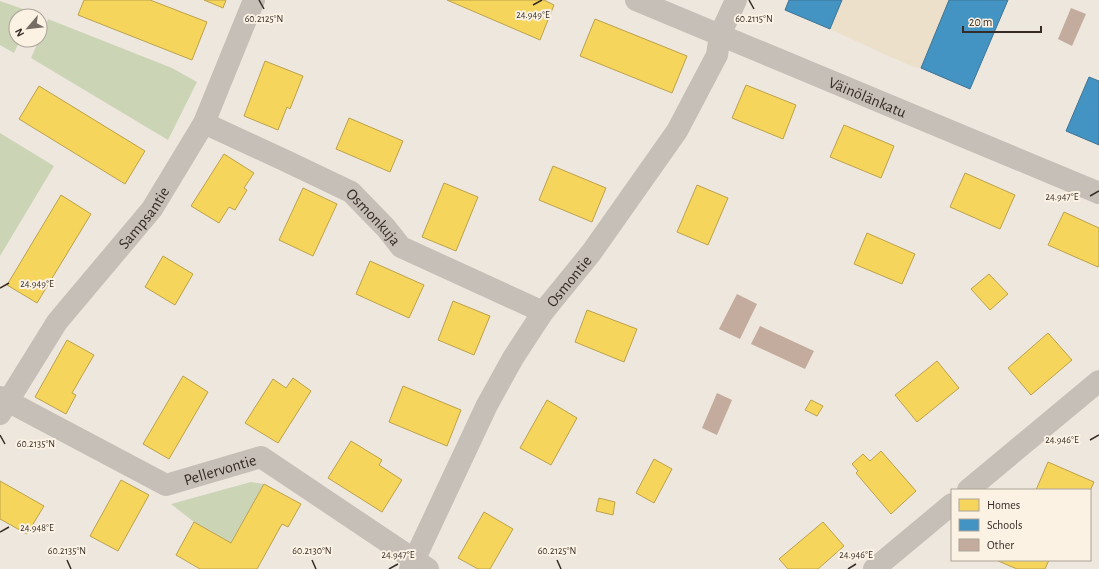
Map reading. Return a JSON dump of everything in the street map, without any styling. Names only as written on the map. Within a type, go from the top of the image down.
[{"type":"street","name":"Sampsantie","points":[[3,404],[57,322],[152,209],[204,122],[254,0]]},
{"type":"street","name":"Väinölänkatu","points":[[636,0],[899,108],[1099,193]]},
{"type":"street","name":"Osmontie","points":[[418,566],[487,405],[513,358],[543,312],[591,253],[677,131],[717,55],[720,35],[736,0]]},
{"type":"street","name":"Osmonkuja","points":[[204,122],[351,192],[386,228],[401,247],[543,312]]},
{"type":"street","points":[[969,489],[1099,380]]},
{"type":"street","name":"Pellervontie","points":[[3,404],[166,485],[261,458],[418,566]]},
{"type":"street","points":[[874,569],[951,505]]},
{"type":"green space","points":[[0,1],[20,8],[8,8],[8,48],[16,48],[14,53],[0,45]]},
{"type":"green space","points":[[48,19],[172,68],[197,82],[168,140],[31,58],[35,48],[48,48]]},
{"type":"green space","points":[[0,133],[54,166],[0,256]]},
{"type":"green space","points":[[251,482],[264,484],[231,543],[194,522],[171,504]]},
{"type":"shaded area","points":[[842,0],[949,0],[921,68],[914,67],[886,55],[830,29]]},
{"type":"building: Homes","points":[[84,0],[150,0],[207,22],[192,60],[78,15]]},
{"type":"building: Homes","points":[[204,0],[226,0],[223,8]]},
{"type":"building: Homes","points":[[447,0],[544,0],[554,5],[540,40]]},
{"type":"building: Homes","points":[[595,19],[687,56],[672,93],[580,56]]},
{"type":"building: Homes","points":[[265,61],[303,76],[290,109],[287,107],[278,130],[244,116]]},
{"type":"building: Homes","points":[[746,85],[796,105],[783,139],[732,118]]},
{"type":"building: Homes","points":[[39,86],[145,151],[125,184],[19,119]]},
{"type":"building: Homes","points":[[349,118],[403,141],[390,172],[336,149]]},
{"type":"building: Homes","points":[[844,125],[894,146],[881,178],[830,157]]},
{"type":"building: Homes","points":[[224,154],[254,173],[244,188],[247,190],[235,210],[229,207],[219,223],[191,206]]},
{"type":"building: Homes","points":[[553,166],[606,188],[592,222],[539,200]]},
{"type":"building: Homes","points":[[965,173],[1015,195],[1000,229],[950,207]]},
{"type":"building: Homes","points":[[444,183],[478,197],[456,251],[422,237]]},
{"type":"building: Homes","points":[[697,185],[728,198],[708,245],[677,232]]},
{"type":"building: Homes","points":[[303,188],[337,204],[313,256],[279,240]]},
{"type":"building: Homes","points":[[61,195],[91,214],[37,303],[7,285]]},
{"type":"building: Homes","points":[[1064,212],[1099,228],[1098,267],[1048,245]]},
{"type":"building: Homes","points":[[867,233],[915,254],[902,284],[854,264]]},
{"type":"building: Homes","points":[[163,256],[193,274],[175,305],[145,287]]},
{"type":"building: Homes","points":[[370,261],[424,285],[409,318],[356,294]]},
{"type":"building: Homes","points":[[989,274],[1008,294],[990,310],[971,289]]},
{"type":"building: Homes","points":[[453,301],[490,316],[474,355],[438,340]]},
{"type":"building: Homes","points":[[587,310],[637,329],[624,362],[575,342]]},
{"type":"building: Homes","points":[[1048,333],[1072,360],[1031,395],[1008,368]]},
{"type":"building: Homes","points":[[67,340],[94,355],[72,393],[76,395],[66,414],[35,397]]},
{"type":"building: Homes","points":[[937,361],[959,388],[917,422],[895,395]]},
{"type":"building: Homes","points":[[183,376],[208,392],[169,459],[143,444]]},
{"type":"building: Homes","points":[[293,378],[311,391],[278,443],[245,423],[273,379],[286,388]]},
{"type":"building: Homes","points":[[403,386],[461,410],[447,446],[389,422]]},
{"type":"building: Homes","points":[[547,400],[577,418],[551,465],[520,448]]},
{"type":"building: Homes","points":[[811,400],[823,406],[817,416],[805,410]]},
{"type":"building: Homes","points":[[351,441],[382,460],[379,465],[402,480],[382,512],[328,478]]},
{"type":"building: Homes","points":[[881,451],[916,491],[891,514],[856,473],[858,471],[852,464],[863,454],[870,461]]},
{"type":"building: Homes","points":[[654,459],[672,469],[654,503],[636,493]]},
{"type":"building: Homes","points":[[1048,462],[1094,482],[1091,489],[1036,489]]},
{"type":"building: Homes","points":[[121,480],[149,495],[118,551],[90,536]]},
{"type":"building: Homes","points":[[0,481],[44,506],[27,534],[0,519]]},
{"type":"building: Homes","points":[[264,484],[301,504],[288,527],[282,524],[257,569],[200,569],[176,555],[194,522],[231,543]]},
{"type":"building: Homes","points":[[599,498],[615,502],[613,515],[596,511]]},
{"type":"building: Homes","points":[[484,512],[513,529],[490,569],[478,569],[458,558]]},
{"type":"building: Homes","points":[[823,522],[844,546],[818,569],[788,569],[779,559]]},
{"type":"building: Homes","points":[[998,561],[1049,561],[1045,569],[1017,569]]},
{"type":"building: Schools","points":[[789,0],[842,0],[830,29],[785,10]]},
{"type":"building: Schools","points":[[949,0],[1008,0],[970,89],[921,68]]},
{"type":"building: Schools","points":[[1089,77],[1099,81],[1099,145],[1066,131]]},
{"type":"building: Other","points":[[1071,8],[1086,14],[1072,46],[1058,39]]},
{"type":"building: Other","points":[[737,294],[757,304],[740,339],[719,329]]},
{"type":"building: Other","points":[[760,326],[814,351],[805,369],[751,344]]},
{"type":"building: Other","points":[[717,393],[732,400],[717,435],[702,428]]}]
